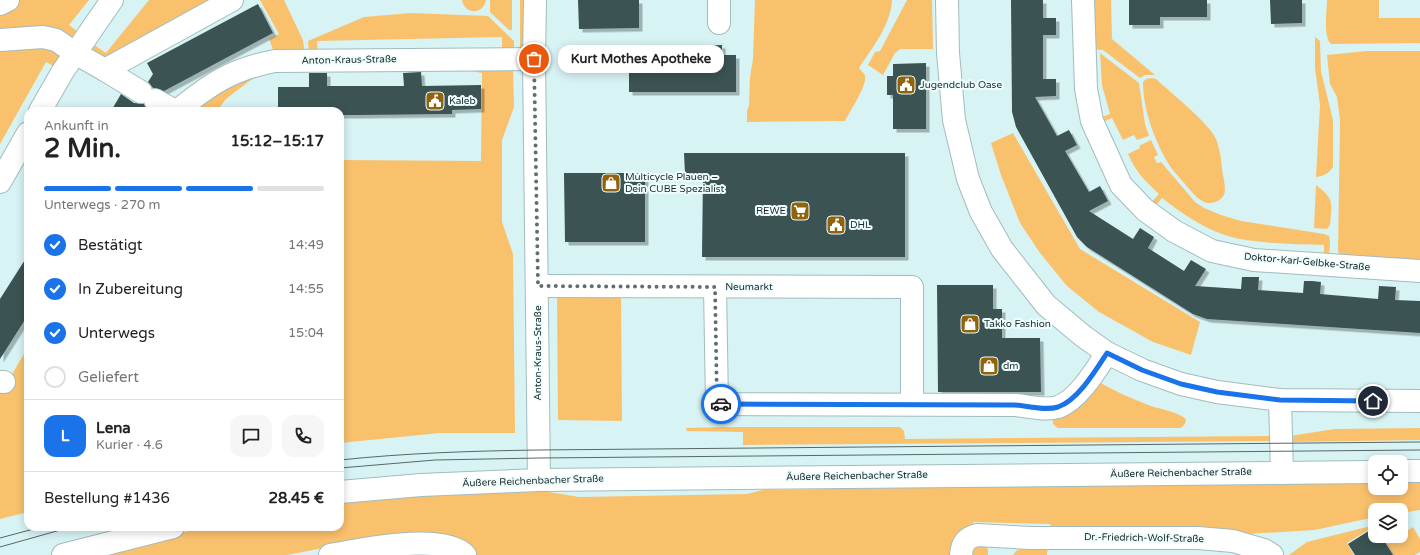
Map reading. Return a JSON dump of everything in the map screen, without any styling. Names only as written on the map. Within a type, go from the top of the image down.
[{"type":"street","points":[[0,4],[8,0]]},
{"type":"street","points":[[42,107],[63,71],[112,0]]},
{"type":"street","points":[[105,70],[232,0]]},
{"type":"street","name":"Anton-Kraus-Straße","points":[[535,0],[534,59],[538,286],[539,480]]},
{"type":"street","points":[[719,0],[719,23]]},
{"type":"street","points":[[947,0],[948,53],[954,120],[968,179],[981,212],[1002,249],[1046,306],[1107,353],[1142,370],[1181,384],[1217,392],[1280,400],[1420,401]]},
{"type":"street","name":"Doktor-Karl-Gelbke-Straße","points":[[1083,0],[1086,89],[1092,121],[1121,185],[1145,210],[1174,231],[1212,251],[1254,260],[1420,271]]},
{"type":"street","points":[[0,40],[43,37],[56,40],[75,53],[169,107]]},
{"type":"street","name":"Anton-Kraus-Straße","points":[[181,107],[222,78],[252,66],[275,61],[534,59]]},
{"type":"street","points":[[0,182],[24,140]]},
{"type":"street","name":"Neumarkt","points":[[538,286],[912,287],[912,404]]},
{"type":"street","points":[[715,287],[717,404],[1015,405],[1050,408],[1058,406],[1077,393],[1107,353]]},
{"type":"street","points":[[1280,400],[1282,473]]},
{"type":"street","points":[[1408,471],[1420,471]]},
{"type":"street","name":"Äußere Reichenbacher Straße","points":[[344,492],[421,485],[539,480],[1368,472]]},
{"type":"street","points":[[63,555],[157,531]]},
{"type":"street","name":"Dr.-Friedrich-Wolf-Straße","points":[[961,555],[963,543],[968,537],[977,535],[1014,537],[1205,538],[1233,541],[1264,550],[1272,555]]},
{"type":"street","points":[[996,555],[1002,545],[1014,537]]},
{"type":"street","points":[[330,555],[370,548],[421,543],[444,545],[460,551],[465,555]]},
{"type":"shaded area","points":[[0,0],[89,0],[69,25],[82,35],[75,47],[0,35]]},
{"type":"shaded area","points":[[149,0],[219,0],[108,62],[88,48],[90,42],[106,53]]},
{"type":"shaded area","points":[[260,0],[284,0],[303,40],[305,55],[276,57],[269,39],[279,34]]},
{"type":"shaded area","points":[[462,0],[486,0],[484,5],[478,11],[470,11],[464,5]]},
{"type":"shaded area","points":[[490,0],[512,0],[512,30],[509,30],[490,12]]},
{"type":"shaded area","points":[[520,0],[527,0],[527,49],[520,52]]},
{"type":"shaded area","points":[[755,0],[892,0],[891,9],[885,27],[859,68],[865,75],[864,85],[845,121],[747,122],[750,77],[753,59]]},
{"type":"shaded area","points":[[907,0],[932,0],[933,49],[900,49],[895,53],[883,75],[868,65],[875,52],[880,51]]},
{"type":"shaded area","points":[[1095,0],[1111,0],[1112,39],[1155,75],[1145,75],[1140,78],[1103,50],[1088,49],[1095,38]]},
{"type":"shaded area","points":[[1327,0],[1379,0],[1379,18],[1420,18],[1420,43],[1331,44],[1326,29]]},
{"type":"shaded area","points":[[411,13],[488,16],[514,41],[514,47],[502,54],[502,37],[317,41],[318,56],[309,56],[308,41],[364,17]]},
{"type":"shaded area","points":[[1315,37],[1320,41],[1321,71],[1333,120],[1333,167],[1326,174],[1316,177],[1320,105],[1315,68]]},
{"type":"shaded area","points":[[32,43],[64,51],[55,67],[46,62],[0,144],[0,48]]},
{"type":"shaded area","points":[[1367,51],[1420,51],[1420,266],[1342,260],[1338,251],[1340,120],[1337,97],[1330,84],[1327,55]]},
{"type":"shaded area","points":[[1100,53],[1139,83],[1145,124],[1149,136],[1137,140],[1134,135],[1123,140],[1112,118],[1098,124],[1097,119],[1110,114],[1102,85]]},
{"type":"shaded area","points":[[461,69],[513,69],[514,107],[502,140],[502,222],[513,254],[515,433],[440,433],[344,443],[344,160],[481,161],[482,73]]},
{"type":"shaded area","points":[[264,70],[226,99],[220,107],[188,107],[196,99]]},
{"type":"shaded area","points":[[1146,79],[1156,79],[1189,108],[1206,125],[1216,139],[1225,185],[1225,193],[1222,198],[1217,201],[1208,203],[1198,198],[1174,171],[1163,154],[1150,124],[1145,103],[1143,82]]},
{"type":"shaded area","points":[[1013,133],[1080,249],[1200,322],[1191,355],[1153,342],[1099,312],[1067,286],[1040,253],[1020,223],[1001,175],[991,143]]},
{"type":"shaded area","points":[[1151,140],[1158,155],[1154,157],[1157,163],[1161,162],[1195,202],[1204,208],[1241,221],[1329,236],[1330,247],[1327,258],[1324,259],[1324,245],[1257,241],[1225,235],[1196,222],[1162,198],[1154,208],[1150,204],[1159,194],[1141,176],[1128,154]]},
{"type":"shaded area","points":[[1316,185],[1326,194],[1331,202],[1330,225],[1327,229],[1314,228]]},
{"type":"shaded area","points":[[557,298],[621,298],[622,421],[558,420]]},
{"type":"shaded area","points":[[24,354],[24,513],[0,519],[0,389],[4,388]]},
{"type":"shaded area","points":[[1097,381],[1137,401],[1178,414],[1186,419],[1185,424],[1181,428],[1058,428],[1053,424],[1053,417]]},
{"type":"shaded area","points":[[900,427],[904,431],[905,439],[1273,436],[1273,441],[743,445],[743,432],[687,431],[686,428]]},
{"type":"shaded area","points":[[1420,428],[1420,440],[1290,442],[1290,436],[1335,429]]},
{"type":"shaded area","points":[[1368,482],[1368,495],[1408,495],[1408,482],[1420,482],[1420,510],[1408,512],[1408,503],[1368,503],[1368,519],[1315,530],[1248,534],[1056,529],[1049,524],[973,522],[973,529],[954,555],[473,555],[375,538],[287,555],[90,555],[189,531],[344,531],[344,500],[441,494],[543,491],[579,497],[747,494],[763,490]]},
{"type":"shaded area","points":[[1368,527],[1368,530],[1347,543],[1354,555],[1289,555],[1307,542]]},
{"type":"shaded area","points":[[1413,527],[1420,539],[1420,552],[1415,555],[1394,555],[1387,544],[1408,543],[1408,530]]},
{"type":"shaded area","points":[[984,544],[988,550],[988,555],[967,555],[968,547]]},
{"type":"shaded area","points":[[1030,545],[1048,545],[1047,555],[1013,555],[1016,551]]},
{"type":"building","points":[[578,0],[639,0],[639,28],[579,29]]},
{"type":"building","points":[[1011,0],[1043,0],[1043,18],[1056,18],[1056,35],[1043,35],[1043,79],[1056,79],[1056,96],[1035,97],[1057,136],[1069,130],[1077,145],[1065,151],[1089,192],[1100,186],[1108,201],[1089,211],[1133,239],[1140,228],[1154,237],[1148,248],[1184,271],[1191,260],[1206,269],[1195,286],[1241,289],[1242,277],[1259,277],[1258,290],[1303,293],[1304,281],[1312,281],[1321,282],[1320,294],[1378,299],[1379,286],[1396,287],[1395,300],[1420,301],[1420,333],[1207,319],[1193,314],[1087,247],[1077,237],[1016,127],[1012,112]]},
{"type":"building","points":[[1129,0],[1207,0],[1207,17],[1160,17],[1160,25],[1129,25]]},
{"type":"building","points":[[1270,0],[1302,0],[1302,23],[1271,24]]},
{"type":"building","points":[[258,4],[273,33],[164,91],[153,88],[148,82],[153,74],[147,63]]},
{"type":"building","points":[[722,45],[722,55],[736,55],[736,92],[629,92],[629,68],[637,68],[637,58],[692,57],[692,46]]},
{"type":"building","points":[[926,63],[926,129],[893,129],[893,95],[887,95],[887,76],[893,76],[893,64]]},
{"type":"building","points":[[421,72],[422,86],[481,85],[481,109],[452,110],[452,114],[344,115],[344,107],[278,107],[278,87],[309,87],[309,73],[327,73],[327,86],[404,86],[403,73]]},
{"type":"building","points":[[121,94],[134,103],[144,104],[146,107],[113,107]]},
{"type":"building","points":[[684,153],[905,153],[905,257],[702,257],[703,174],[685,174]]},
{"type":"building","points":[[564,173],[645,173],[645,242],[565,242]]},
{"type":"building","points":[[24,261],[24,321],[0,359],[0,299]]},
{"type":"building","name":"dm","points":[[937,285],[993,285],[993,309],[1002,309],[1002,338],[1040,338],[1041,392],[938,392]]},
{"type":"building","points":[[1368,531],[1368,543],[1385,543],[1393,555],[1355,555],[1348,544]]},
{"type":"tram line","points":[[344,460],[439,453],[538,450],[1420,442]]},
{"type":"tram line","points":[[344,468],[435,460],[539,458],[1420,450]]},
{"type":"tram line","points":[[0,538],[26,531]]},
{"type":"tram line","points":[[0,547],[57,531]]},
{"type":"way so far","points":[[534,59],[538,286],[715,287],[717,404],[721,404]]},
{"type":"place","name":"Kurt Mothes Apotheke","points":[[534,59]]},
{"type":"place","name":"Jugendclub Oase","points":[[906,85]]},
{"type":"place","name":"Kaleb","points":[[435,101]]},
{"type":"place","name":"Multicycle Plauen – Dein CUBE Spezialist","points":[[611,183]]},
{"type":"place","name":"REWE","points":[[800,211]]},
{"type":"place","name":"DHL","points":[[836,225]]},
{"type":"place","name":"Takko Fashion","points":[[970,324]]},
{"type":"place","name":"dm","points":[[989,366]]},
{"type":"route","points":[[721,404],[1015,405],[1050,408],[1068,401],[1077,393],[1107,353],[1142,370],[1181,384],[1217,392],[1280,400],[1373,401]]}]
